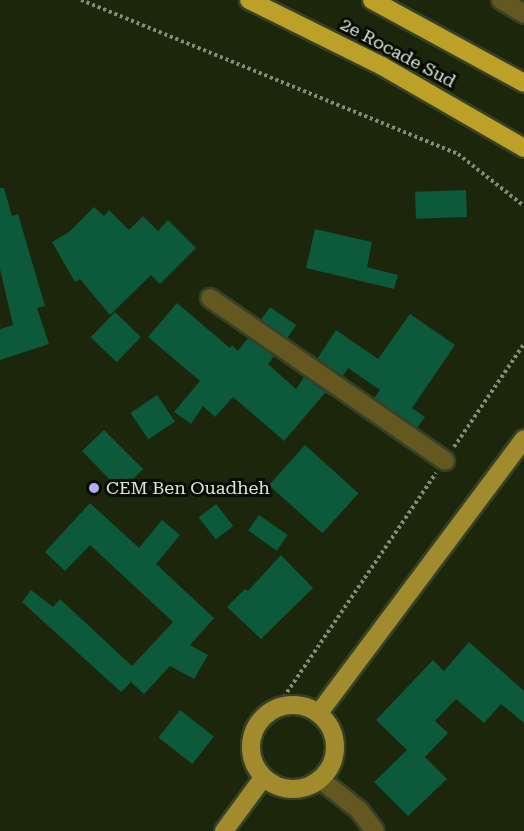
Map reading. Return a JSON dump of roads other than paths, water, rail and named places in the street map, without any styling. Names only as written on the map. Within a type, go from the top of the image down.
[{"type":"highway","name":"2e Rocade Sud","points":[[249,0],[382,66],[524,148]]},
{"type":"highway","name":"2e Rocade Sud","points":[[372,0],[524,83]]},
{"type":"main road","points":[[319,713],[524,439]]},
{"type":"main road","points":[[299,705],[319,713],[334,734],[336,746],[334,759],[321,780],[298,790],[273,785],[263,778],[251,753],[251,739],[261,720],[277,707],[299,705]]},
{"type":"main road","points":[[224,831],[263,778]]},
{"type":"street","points":[[501,0],[524,14]]},
{"type":"street","points":[[210,298],[445,460]]},
{"type":"street","points":[[321,780],[359,810],[375,831]]},
{"type":"place","name":"CEM Ben Ouadheh","points":[[94,488]]}]
